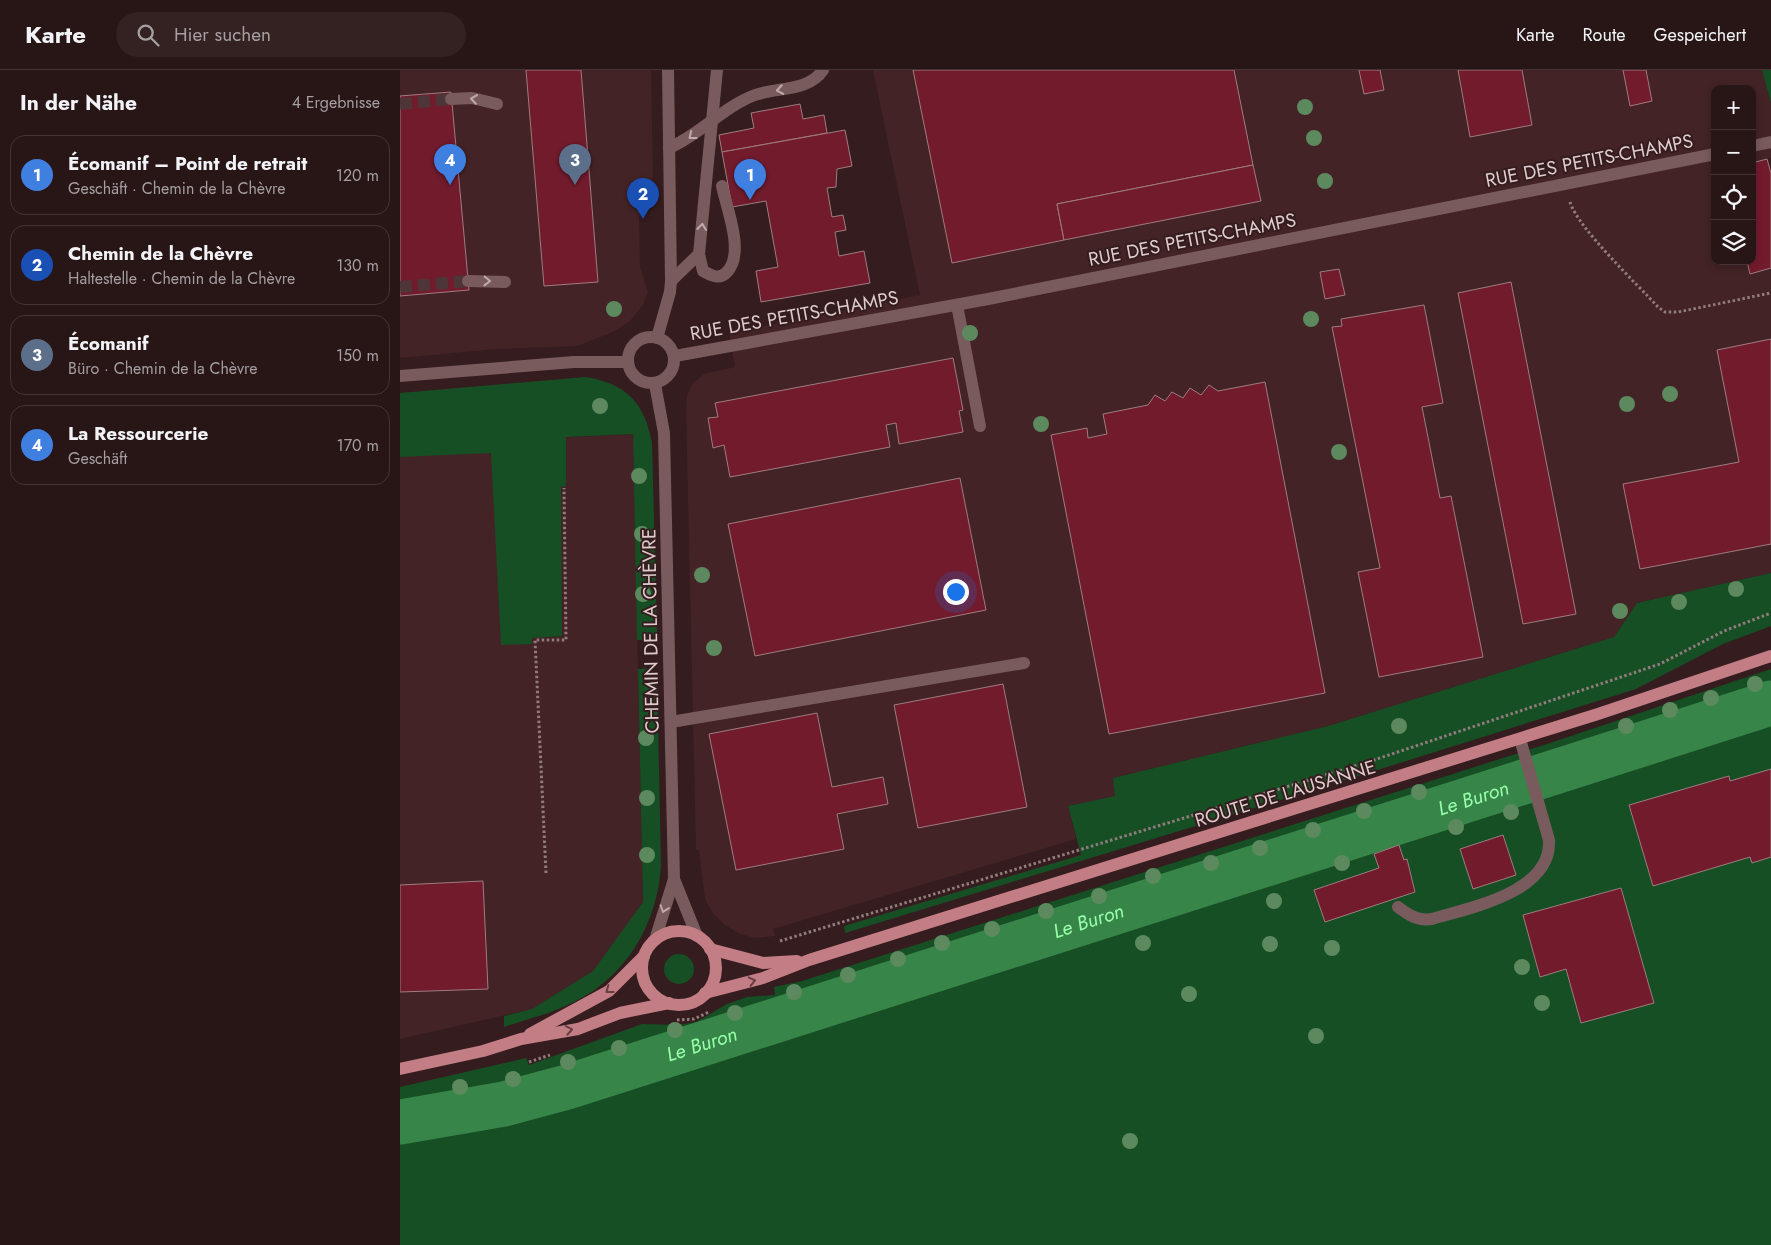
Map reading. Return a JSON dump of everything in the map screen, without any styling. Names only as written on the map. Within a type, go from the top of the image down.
[{"type":"main road","name":"ROUTE DE LAUSANNE","points":[[705,993],[763,978],[809,960],[1520,739],[1771,656]]},
{"type":"main road","points":[[400,1069],[483,1051],[521,1039],[578,1029],[620,1013],[670,1003],[692,1002],[705,993],[715,977],[714,958],[710,949],[697,936],[688,932],[670,932],[654,940],[644,956],[609,991],[521,1039]]},
{"type":"main road","name":"ROUTE DE LAUSANNE","points":[[710,949],[763,962],[809,960]]},
{"type":"main road","points":[[644,956],[642,971],[646,985],[656,996],[670,1003]]},
{"type":"street","points":[[657,338],[671,282],[668,70]]},
{"type":"street","points":[[717,70],[699,254],[703,271],[716,277],[724,275],[732,266],[737,250],[722,186]]},
{"type":"street","points":[[670,148],[685,141],[738,101],[759,93],[811,82],[823,70]]},
{"type":"street","points":[[451,99],[472,98],[497,104]]},
{"type":"street","points":[[1756,145],[1771,142]]},
{"type":"street","name":"RUE DES PETITS-CHAMPS","points":[[675,356],[957,305],[1711,155]]},
{"type":"street","points":[[671,282],[699,254]]},
{"type":"street","points":[[468,281],[505,282]]},
{"type":"street","points":[[957,305],[980,426]]},
{"type":"street","points":[[657,338],[665,341],[675,356],[675,365],[671,374],[655,384],[646,384],[630,372],[629,354],[640,340],[657,338]]},
{"type":"street","points":[[400,376],[574,362],[628,362]]},
{"type":"street","name":"CHEMIN DE LA CHÈVRE","points":[[654,940],[674,879],[664,433],[655,384]]},
{"type":"street","points":[[671,722],[1024,663]]},
{"type":"street","points":[[1398,907],[1412,917],[1422,920],[1432,919],[1521,888],[1538,874],[1550,851],[1542,811],[1520,739]]},
{"type":"street","name":"CHEMIN DE LA CHÈVRE","points":[[674,879],[697,936]]},
{"type":"path","points":[[1564,185],[1572,211],[1658,307],[1665,312],[1678,312],[1771,293]]},
{"type":"path","points":[[546,873],[536,640],[566,640],[564,488]]},
{"type":"path","points":[[773,943],[1368,762],[1660,664],[1724,631],[1771,613]]},
{"type":"shaded area","points":[[400,70],[651,70],[653,175],[646,215],[639,216],[640,267],[648,292],[643,305],[630,321],[613,332],[577,346],[496,349],[400,358]]},
{"type":"shaded area","points":[[873,70],[1762,70],[1771,103],[1771,158],[1767,159],[1771,173],[1771,573],[1637,603],[1614,637],[1328,726],[1113,778],[1116,796],[1068,806],[1076,839],[773,929],[775,936],[755,938],[740,934],[725,925],[713,913],[705,899],[699,850],[696,850],[686,410],[687,396],[692,384],[704,374],[735,367],[729,333],[920,295]]},
{"type":"shaded area","points":[[633,434],[643,902],[593,971],[532,1009],[400,1039],[400,446]]},
{"type":"green space","points":[[1762,70],[1771,70],[1771,103]]},
{"type":"green space","points":[[585,377],[612,384],[631,397],[639,406],[649,429],[652,443],[657,632],[648,640],[637,640],[633,434],[566,437],[566,486],[561,487],[562,636],[532,638],[532,644],[501,645],[491,453],[400,457],[400,393]]},
{"type":"green space","points":[[1771,573],[1771,626],[1723,644],[1636,689],[1304,793],[845,933],[844,926],[1081,855],[1068,806],[1115,796],[1113,778],[1328,726],[1614,637],[1637,603]]},
{"type":"green space","points":[[650,668],[657,674],[661,865],[659,886],[646,926],[637,944],[625,961],[611,977],[594,990],[558,1009],[504,1027],[504,1016],[532,1009],[593,971],[643,902],[638,669]]},
{"type":"green space","points":[[1771,669],[1771,1245],[400,1245],[400,1087],[526,1058],[529,1065],[642,1024],[679,1025],[696,1022],[727,1004],[747,997],[775,995],[774,987],[802,981],[1547,744]]},
{"type":"green space","points":[[679,954],[685,955],[693,963],[693,975],[685,983],[679,984],[673,983],[665,975],[664,969],[665,963],[673,955]]},
{"type":"building","points":[[526,70],[581,70],[598,282],[544,286]]},
{"type":"building","points":[[913,70],[1234,70],[1253,165],[1057,204],[1064,240],[952,263]]},
{"type":"building","points":[[1359,70],[1380,70],[1384,90],[1364,94]]},
{"type":"building","points":[[1458,70],[1522,70],[1532,125],[1470,137]]},
{"type":"building","points":[[1623,70],[1646,70],[1652,101],[1630,106]]},
{"type":"building","points":[[451,92],[469,290],[400,296],[400,96]]},
{"type":"building","points":[[800,104],[803,119],[824,115],[827,133],[722,152],[719,135],[754,128],[751,113]]},
{"type":"building","points":[[845,130],[852,166],[837,169],[836,187],[827,188],[832,217],[843,215],[846,230],[835,232],[839,256],[864,251],[870,283],[761,302],[756,271],[778,267],[766,201],[732,207],[722,152]]},
{"type":"building","points":[[1767,159],[1771,173],[1771,268],[1750,274],[1748,265],[1756,265],[1756,162]]},
{"type":"building","points":[[1253,165],[1261,201],[1064,240],[1057,204]]},
{"type":"building","points":[[1339,269],[1345,295],[1325,299],[1320,272]]},
{"type":"building","points":[[1511,282],[1576,614],[1523,624],[1458,293]]},
{"type":"building","points":[[1424,305],[1443,403],[1422,407],[1440,498],[1451,496],[1483,657],[1379,677],[1358,572],[1380,568],[1332,327],[1342,326],[1341,319]]},
{"type":"building","points":[[1771,339],[1771,544],[1640,569],[1623,484],[1739,462],[1717,350]]},
{"type":"building","points":[[953,358],[963,410],[959,411],[963,432],[899,444],[896,423],[886,425],[890,447],[730,477],[724,445],[713,448],[708,418],[718,417],[715,403]]},
{"type":"building","points":[[1265,382],[1325,693],[1109,734],[1051,435],[1087,428],[1088,438],[1107,434],[1103,414],[1148,405],[1155,395],[1165,401],[1172,392],[1183,398],[1190,388],[1201,395],[1209,385],[1218,391]]},
{"type":"building","points":[[960,478],[986,610],[755,656],[728,524]]},
{"type":"building","points":[[1003,684],[1027,807],[918,828],[894,705]]},
{"type":"building","points":[[817,713],[832,787],[883,777],[888,804],[837,814],[844,849],[736,870],[709,734]]},
{"type":"building","points":[[1771,769],[1771,857],[1752,863],[1750,857],[1653,886],[1629,805],[1729,776],[1730,781]]},
{"type":"building","points":[[1503,835],[1516,875],[1473,889],[1460,849]]},
{"type":"building","points":[[1399,845],[1404,860],[1407,859],[1415,892],[1325,922],[1314,890],[1379,868],[1374,854]]},
{"type":"building","points":[[483,881],[488,989],[400,992],[400,885]]},
{"type":"building","points":[[1621,888],[1654,1003],[1581,1023],[1566,969],[1540,977],[1523,915]]},
{"type":"waterway","name":"Le Buron","points":[[400,1122],[504,1104],[567,1087],[1771,703]]},
{"type":"tunnel","points":[[400,104],[451,99]]},
{"type":"tunnel","points":[[400,287],[468,281]]},
{"type":"place","name":"La Ressourcerie","points":[[450,185]]},
{"type":"place","name":"Écomanif","points":[[575,185]]},
{"type":"place","name":"Écomanif – Point de retrait","points":[[750,200]]},
{"type":"place","name":"Chemin de la Chèvre","points":[[643,219]]}]
